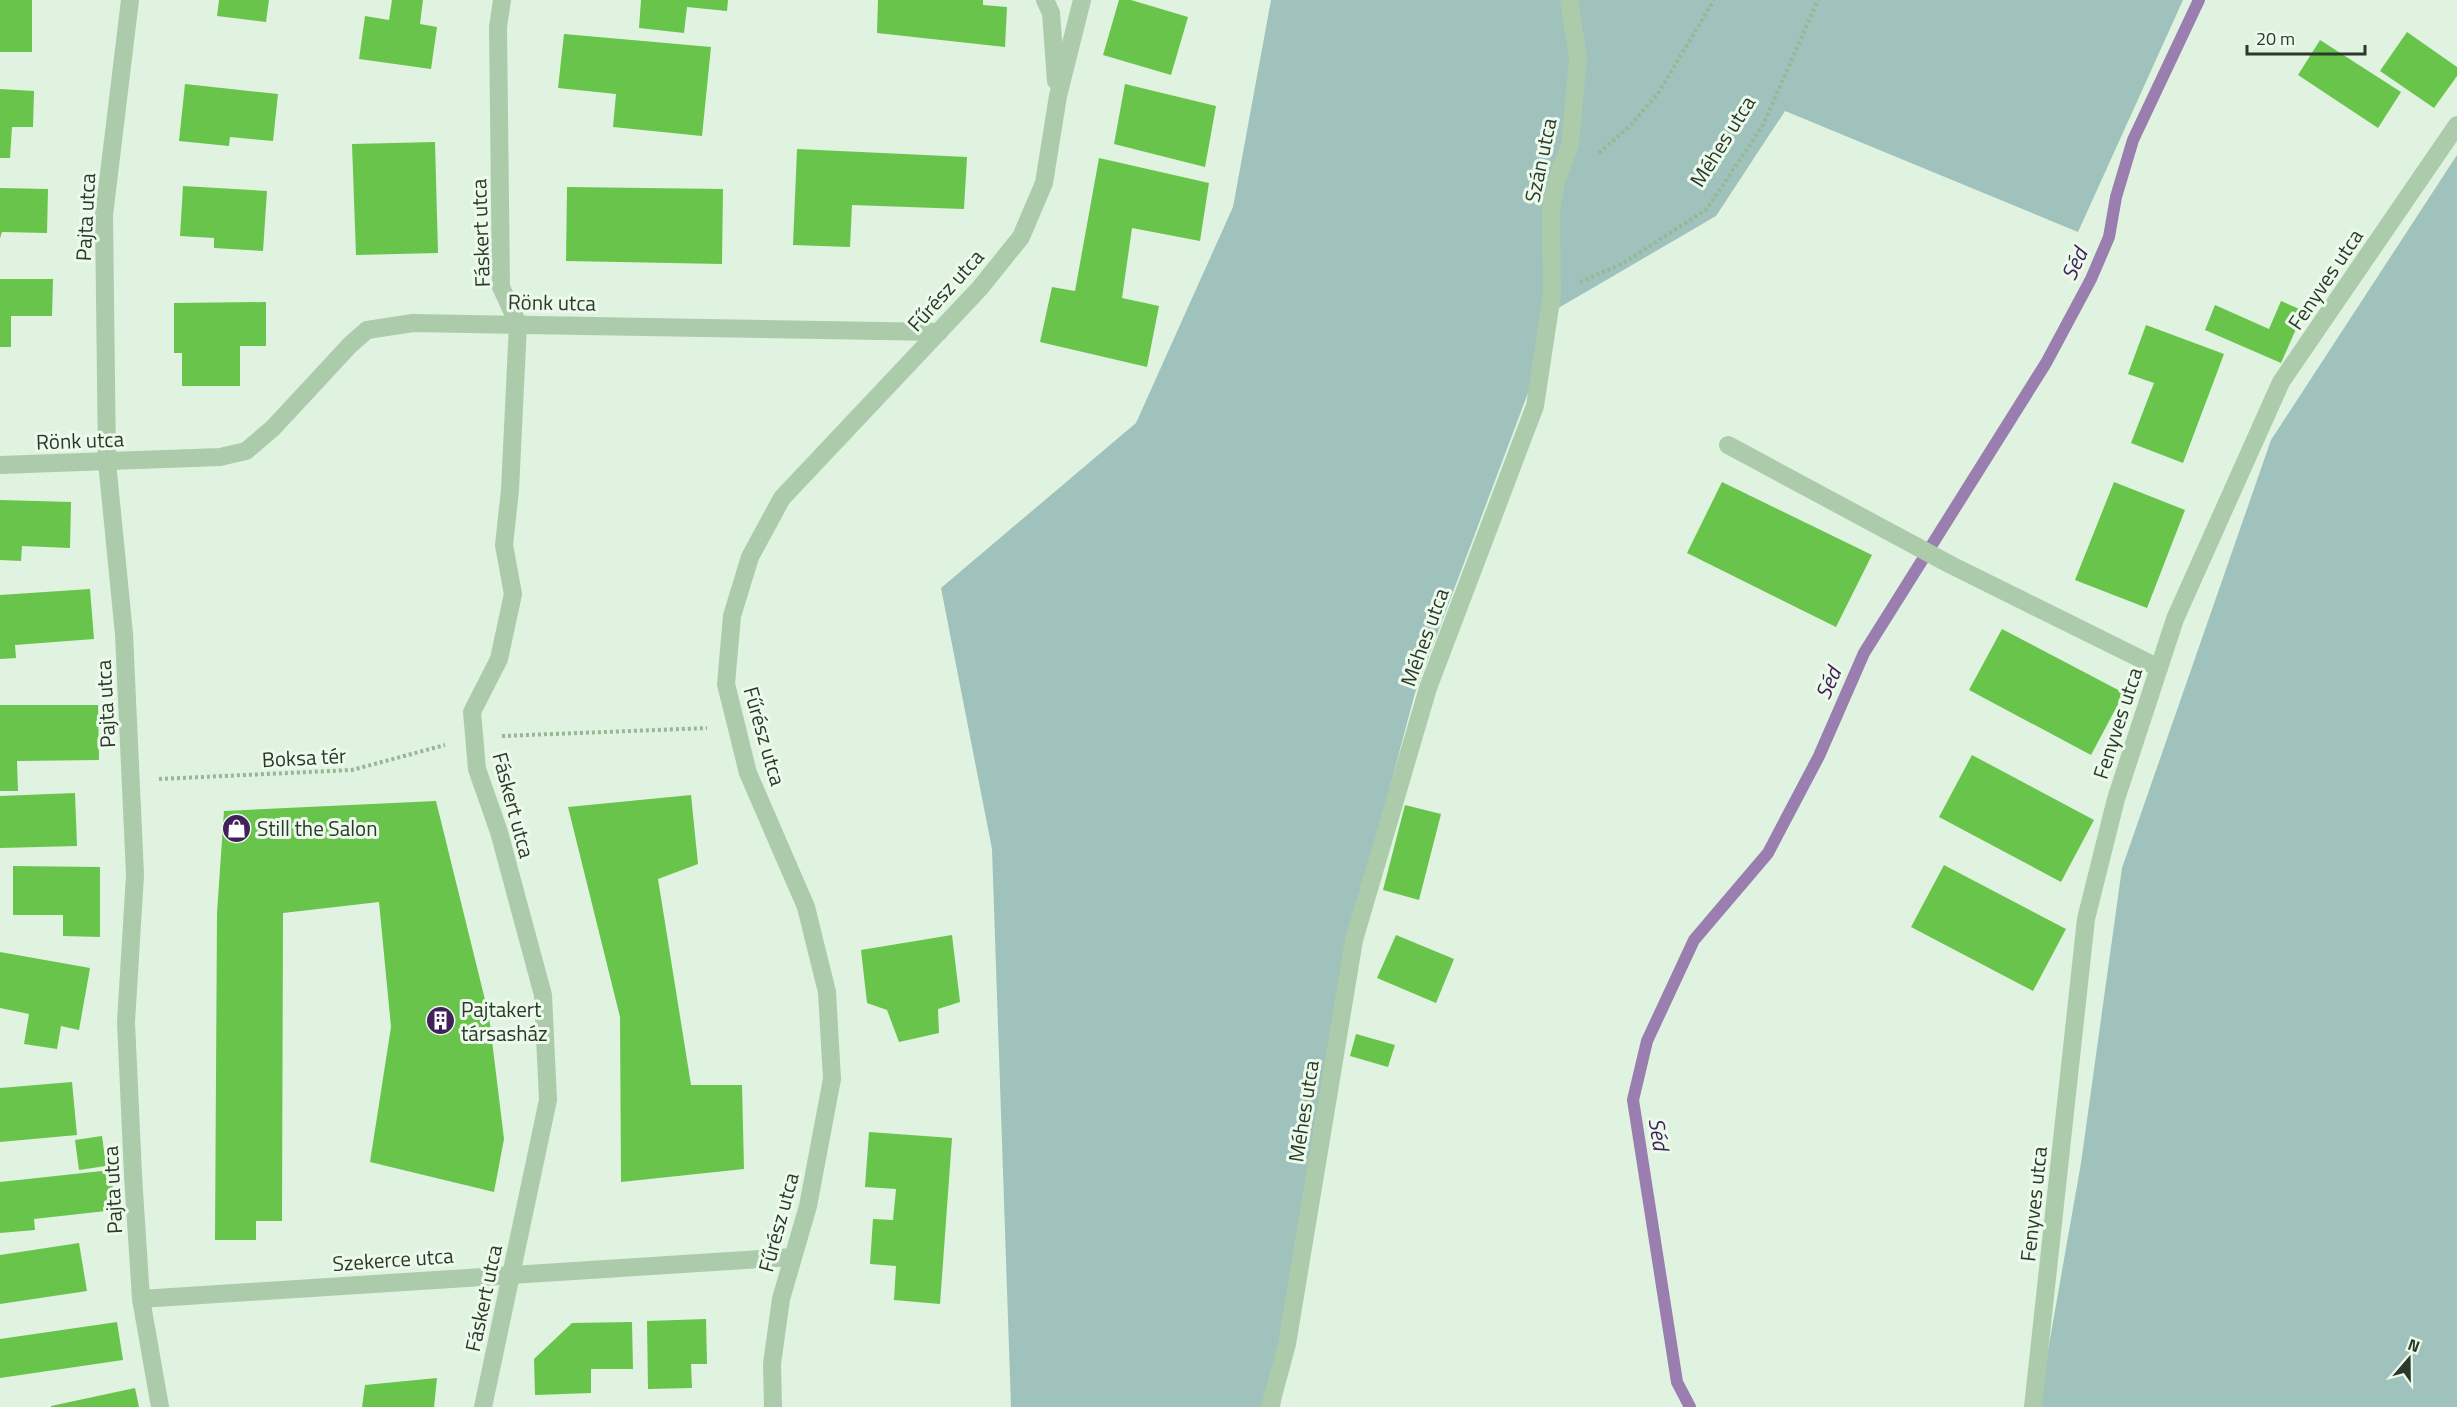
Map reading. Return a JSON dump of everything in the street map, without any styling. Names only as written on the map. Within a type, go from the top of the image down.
[{"type":"street","name":"Pajta utca","points":[[130,0],[104,215],[107,462],[124,634],[135,875],[126,1022],[141,1299],[160,1407]]},
{"type":"street","name":"Fáskert utca","points":[[483,1407],[510,1274],[532,1186],[548,1100],[548,1052],[543,995],[499,832],[477,770],[472,712],[499,659],[513,594],[504,545],[510,490],[518,324],[501,286],[498,27],[502,0]]},
{"type":"street","name":"Fűrész utca","points":[[1045,0],[1051,13],[1058,96]]},
{"type":"street","name":"Fűrész utca","points":[[773,1407],[772,1364],[781,1299],[808,1206],[832,1079],[827,992],[806,907],[748,772],[735,727],[726,684],[732,616],[750,556],[782,498],[980,288],[1021,237],[1044,183],[1058,96],[1082,0]]},
{"type":"street","name":"Szán utca","points":[[1552,294],[1551,211],[1556,182],[1570,145],[1578,58],[1569,0]]},
{"type":"street","name":"Fenyves utca","points":[[2033,1407],[2086,919],[2116,799],[2175,619],[2281,382],[2457,125]]},
{"type":"street","name":"Méhes utca","points":[[1270,1407],[1287,1344],[1354,940],[1428,688],[1536,406],[1552,294]]},
{"type":"street","name":"Rönk utca","points":[[0,465],[220,457],[246,451],[273,428],[350,345],[367,330],[413,323],[939,332]]},
{"type":"street","points":[[1728,446],[1951,565],[2159,668]]},
{"type":"street","name":"Szekerce utca","points":[[141,1299],[792,1257]]},
{"type":"path","points":[[1596,156],[1631,125],[1659,92],[1714,0]]},
{"type":"path","name":"Méhes utca","points":[[1552,294],[1622,264],[1707,209],[1763,124],[1818,0]]},
{"type":"path","name":"Boksa tér","points":[[131,780],[352,771],[474,737],[735,727]]},
{"type":"shaded area","points":[[1271,0],[2183,0],[2078,232],[1785,111],[1716,216],[1543,317],[1534,377],[1415,693],[1346,952],[1280,1407],[1011,1407],[992,849],[941,588],[1136,423],[1233,207]]},
{"type":"shaded area","points":[[2457,155],[2457,1407],[2038,1407],[2081,1163],[2122,868],[2271,440]]},
{"type":"building","points":[[0,0],[32,0],[32,52],[0,52]]},
{"type":"building","points":[[219,0],[269,0],[266,22],[217,16]]},
{"type":"building","points":[[392,0],[423,0],[420,24],[437,27],[431,69],[359,59],[365,16],[389,20]]},
{"type":"building","points":[[641,0],[728,0],[727,11],[687,7],[684,33],[639,28]]},
{"type":"building","points":[[878,0],[983,0],[983,5],[1007,7],[1005,47],[877,33]]},
{"type":"building","points":[[1119,0],[1131,0],[1188,17],[1171,75],[1103,55]]},
{"type":"building","points":[[2407,32],[2457,67],[2457,76],[2434,108],[2380,71]]},
{"type":"building","points":[[564,34],[711,47],[702,136],[613,127],[616,94],[558,88]]},
{"type":"building","points":[[2320,40],[2401,92],[2378,128],[2298,75]]},
{"type":"building","points":[[185,84],[278,94],[273,141],[230,137],[229,146],[179,141]]},
{"type":"building","points":[[1125,84],[1216,106],[1205,167],[1114,144]]},
{"type":"building","points":[[0,89],[34,91],[33,127],[12,127],[10,158],[0,158]]},
{"type":"building","points":[[435,142],[438,253],[356,255],[352,144]]},
{"type":"building","points":[[797,149],[967,157],[964,209],[852,205],[850,247],[793,245]]},
{"type":"building","points":[[1099,158],[1209,183],[1200,241],[1132,228],[1122,298],[1159,306],[1147,367],[1040,342],[1052,287],[1075,291]]},
{"type":"building","points":[[183,186],[267,191],[263,251],[214,248],[214,238],[180,236]]},
{"type":"building","points":[[567,187],[723,189],[722,264],[566,261]]},
{"type":"building","points":[[0,188],[48,189],[47,233],[2,232],[0,238]]},
{"type":"building","points":[[0,279],[53,279],[52,316],[11,316],[11,347],[0,347]]},
{"type":"building","points":[[2281,301],[2304,311],[2281,363],[2205,330],[2215,305],[2269,329]]},
{"type":"building","points":[[266,302],[266,346],[240,346],[240,386],[182,386],[182,353],[174,353],[174,303]]},
{"type":"building","points":[[2146,325],[2224,354],[2183,463],[2131,443],[2154,383],[2128,374]]},
{"type":"building","points":[[1722,482],[1872,555],[1836,627],[1687,553]]},
{"type":"building","points":[[2114,482],[2185,510],[2147,608],[2075,580]]},
{"type":"building","points":[[0,500],[71,502],[70,548],[22,546],[21,561],[0,560]]},
{"type":"building","points":[[90,589],[94,639],[15,645],[16,658],[0,659],[0,595]]},
{"type":"building","points":[[2002,629],[2124,693],[2091,755],[1969,690]]},
{"type":"building","points":[[0,705],[98,705],[99,760],[17,761],[18,791],[0,791]]},
{"type":"building","points":[[1972,755],[2094,820],[2061,882],[1939,817]]},
{"type":"building","points":[[75,793],[77,846],[0,848],[0,796]]},
{"type":"building","points":[[691,795],[698,864],[658,879],[691,1085],[742,1085],[744,1169],[621,1182],[620,1017],[568,807]]},
{"type":"building","name":"Pajtakert társasház","points":[[436,801],[489,1016],[504,1139],[494,1192],[370,1162],[391,1027],[379,902],[283,913],[282,1221],[256,1221],[256,1240],[215,1240],[217,913],[224,811]]},
{"type":"building","points":[[1405,805],[1441,814],[1419,900],[1383,890]]},
{"type":"building","points":[[1944,865],[2066,929],[2033,991],[1911,927]]},
{"type":"building","points":[[13,866],[100,867],[100,937],[63,936],[63,915],[13,915]]},
{"type":"building","points":[[952,935],[960,1002],[938,1009],[939,1033],[899,1042],[887,1010],[867,1003],[861,950]]},
{"type":"building","points":[[1396,935],[1454,959],[1436,1003],[1377,978]]},
{"type":"building","points":[[0,952],[90,968],[79,1030],[61,1026],[57,1049],[24,1044],[29,1014],[0,1008]]},
{"type":"building","points":[[1356,1034],[1395,1045],[1388,1067],[1350,1056]]},
{"type":"building","points":[[72,1082],[77,1135],[0,1142],[0,1088]]},
{"type":"building","points":[[869,1132],[952,1138],[940,1304],[894,1300],[896,1266],[870,1264],[873,1219],[893,1220],[896,1189],[865,1187]]},
{"type":"building","points":[[102,1136],[106,1166],[79,1170],[75,1140]]},
{"type":"building","points":[[111,1170],[115,1210],[34,1219],[35,1230],[0,1233],[0,1182]]},
{"type":"building","points":[[79,1243],[87,1291],[0,1304],[0,1255]]},
{"type":"building","points":[[706,1319],[707,1364],[691,1364],[692,1388],[648,1389],[647,1321]]},
{"type":"building","points":[[117,1322],[123,1360],[0,1378],[0,1339]]},
{"type":"building","points":[[632,1322],[633,1369],[591,1369],[591,1393],[535,1395],[534,1359],[572,1323]]},
{"type":"building","points":[[437,1378],[434,1407],[362,1407],[365,1385]]},
{"type":"building","points":[[135,1388],[139,1407],[51,1407],[51,1406]]},
{"type":"waterway","name":"Séd","points":[[1690,1407],[1677,1382],[1633,1100],[1647,1041],[1694,940],[1768,853],[1819,756],[1864,653],[2046,363],[2091,279],[2109,237],[2116,197],[2133,140],[2199,0]]},
{"type":"place","name":"Still the Salon","points":[[236,828]]},
{"type":"place","name":"Pajtakert társasház","points":[[440,1021]]}]
